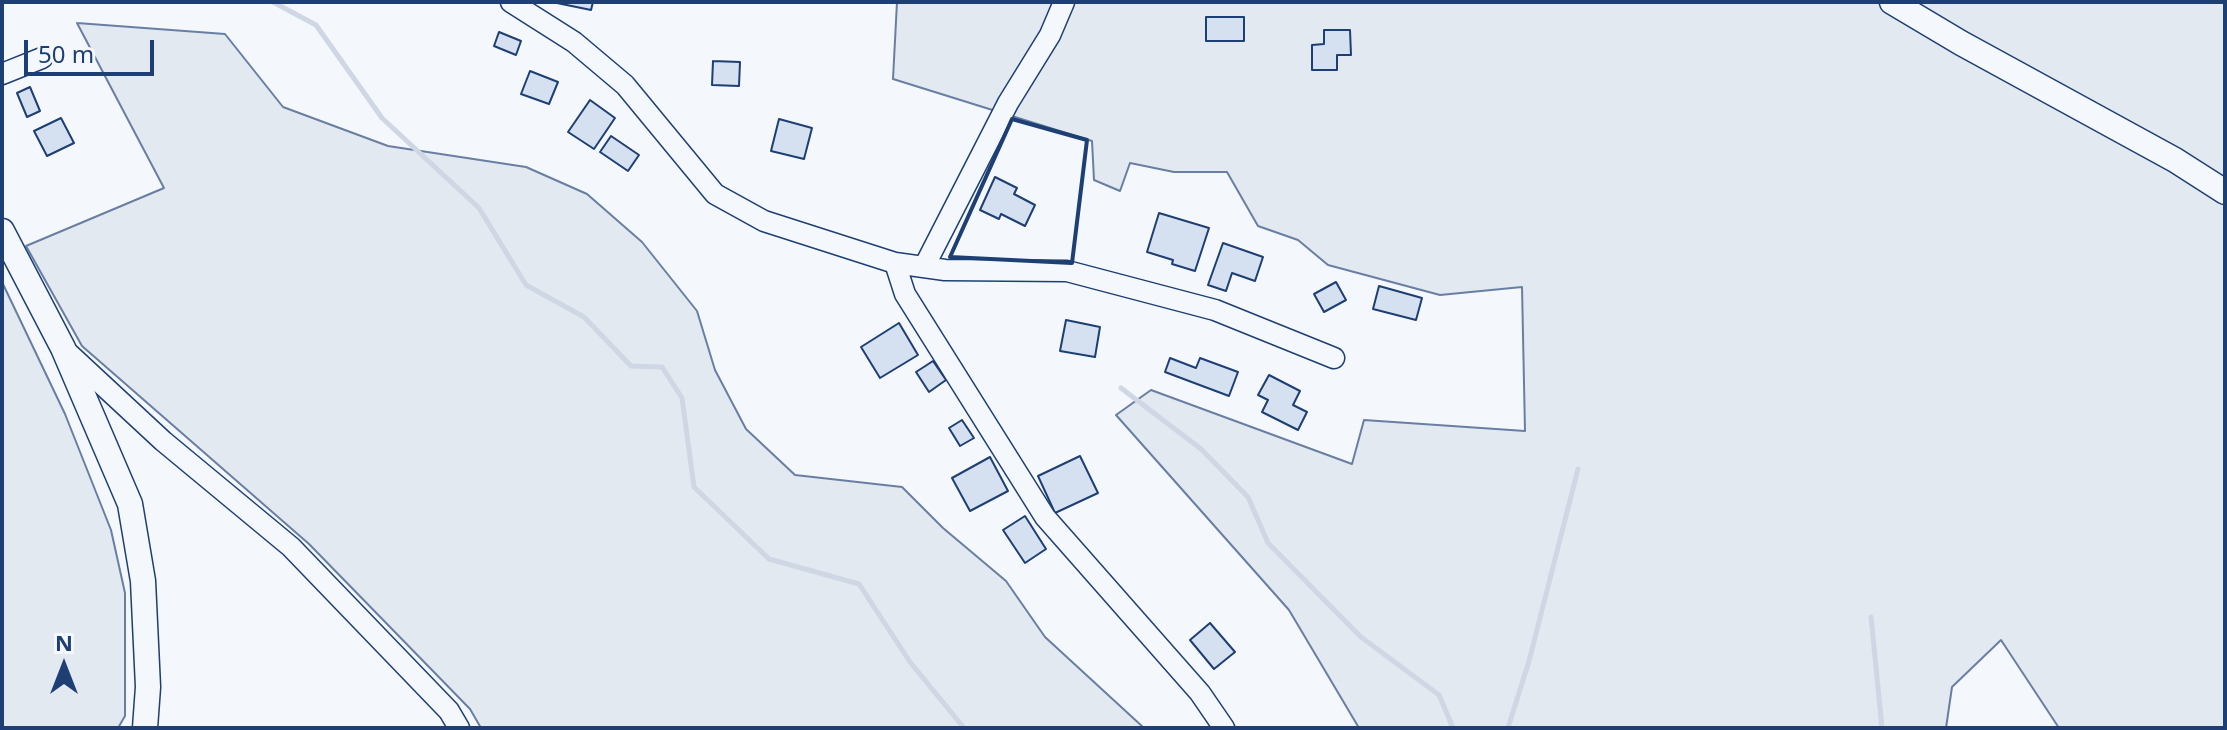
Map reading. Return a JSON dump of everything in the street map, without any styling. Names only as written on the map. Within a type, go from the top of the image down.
[{"type":"main road","points":[[1892,2],[2175,160],[2225,192]]},
{"type":"main road","points":[[2,231],[63,348],[130,504],[143,581],[148,687],[145,728]]},
{"type":"street","points":[[511,2],[574,42],[625,85],[715,194],[764,221],[895,263],[945,270],[1067,271],[1215,310],[1334,358]]},
{"type":"street","points":[[924,267],[1008,103],[1050,35],[1064,2]]},
{"type":"street","points":[[2,74],[42,58]]},
{"type":"street","points":[[895,263],[905,294],[1045,517],[1200,693],[1224,728]]},
{"type":"street","points":[[63,348],[163,441],[291,547],[449,711],[459,728]]},
{"type":"shaded area","points":[[897,2],[2225,2],[2225,728],[2059,728],[2001,640],[1952,687],[1946,728],[1359,728],[1289,610],[1116,415],[1151,390],[1352,464],[1364,420],[1525,431],[1522,287],[1440,295],[1328,265],[1298,240],[1258,226],[1227,172],[1174,172],[1130,163],[1120,191],[1094,180],[1092,141],[893,79]]},
{"type":"shaded area","points":[[77,23],[225,34],[283,107],[388,146],[526,167],[587,194],[642,242],[697,311],[715,370],[746,429],[795,475],[902,487],[943,528],[1006,581],[1045,637],[1144,728],[481,728],[470,709],[309,544],[82,346],[26,246],[164,188]]},
{"type":"shaded area","points":[[2,282],[65,414],[111,530],[125,593],[125,716],[118,728],[2,728]]},
{"type":"building","points":[[552,2],[593,2],[591,10]]},
{"type":"building","points":[[1206,17],[1244,17],[1244,41],[1206,41]]},
{"type":"building","points":[[1324,30],[1350,30],[1351,55],[1337,55],[1337,70],[1312,70],[1312,45],[1324,44]]},
{"type":"building","points":[[499,32],[521,41],[516,55],[494,46]]},
{"type":"building","points":[[713,61],[740,62],[739,86],[712,85]]},
{"type":"building","points":[[530,71],[558,82],[549,104],[521,94]]},
{"type":"building","points":[[30,87],[40,111],[27,117],[17,93]]},
{"type":"building","points":[[590,100],[615,118],[594,149],[568,132]]},
{"type":"building","points":[[61,118],[74,143],[47,156],[34,131]]},
{"type":"building","points":[[779,119],[812,128],[804,159],[771,151]]},
{"type":"building","points":[[611,136],[639,155],[628,171],[600,152]]},
{"type":"building","points":[[995,177],[1017,188],[1014,194],[1035,205],[1025,226],[1001,214],[999,219],[980,210]]},
{"type":"building","points":[[1159,213],[1209,228],[1195,271],[1147,252]]},
{"type":"building","points":[[1223,243],[1263,257],[1255,281],[1232,273],[1226,291],[1208,285]]},
{"type":"building","points":[[1336,282],[1346,300],[1324,312],[1314,294]]},
{"type":"building","points":[[1379,286],[1422,298],[1416,320],[1373,309]]},
{"type":"building","points":[[1066,320],[1100,327],[1095,357],[1060,351]]},
{"type":"building","points":[[899,323],[918,355],[880,378],[861,347]]},
{"type":"building","points":[[1170,358],[1196,368],[1200,358],[1238,372],[1229,396],[1165,372]]},
{"type":"building","points":[[933,361],[946,380],[929,392],[916,372]]},
{"type":"building","points":[[1269,375],[1300,391],[1293,405],[1307,412],[1298,430],[1262,412],[1268,400],[1258,395]]},
{"type":"building","points":[[962,420],[974,438],[960,446],[949,428]]},
{"type":"building","points":[[1080,456],[1098,493],[1055,513],[1038,476]]},
{"type":"building","points":[[990,457],[1008,491],[970,511],[952,478]]},
{"type":"building","points":[[1025,516],[1046,549],[1025,563],[1003,530]]},
{"type":"building","points":[[1210,623],[1235,652],[1214,669],[1190,640]]},
{"type":"waterway","points":[[273,2],[316,25],[382,118],[479,208],[526,285],[584,317],[631,366],[662,367],[682,398],[694,487],[769,559],[859,584],[910,662],[964,728]]},
{"type":"waterway","points":[[1121,388],[1201,449],[1248,497],[1268,543],[1361,637],[1439,695],[1453,728]]},
{"type":"waterway","points":[[1508,728],[1529,661],[1578,469]]},
{"type":"waterway","points":[[1871,617],[1882,728]]},
{"type":"wall","points":[[1012,119],[1087,140],[1072,263],[950,257],[1012,119]]}]
